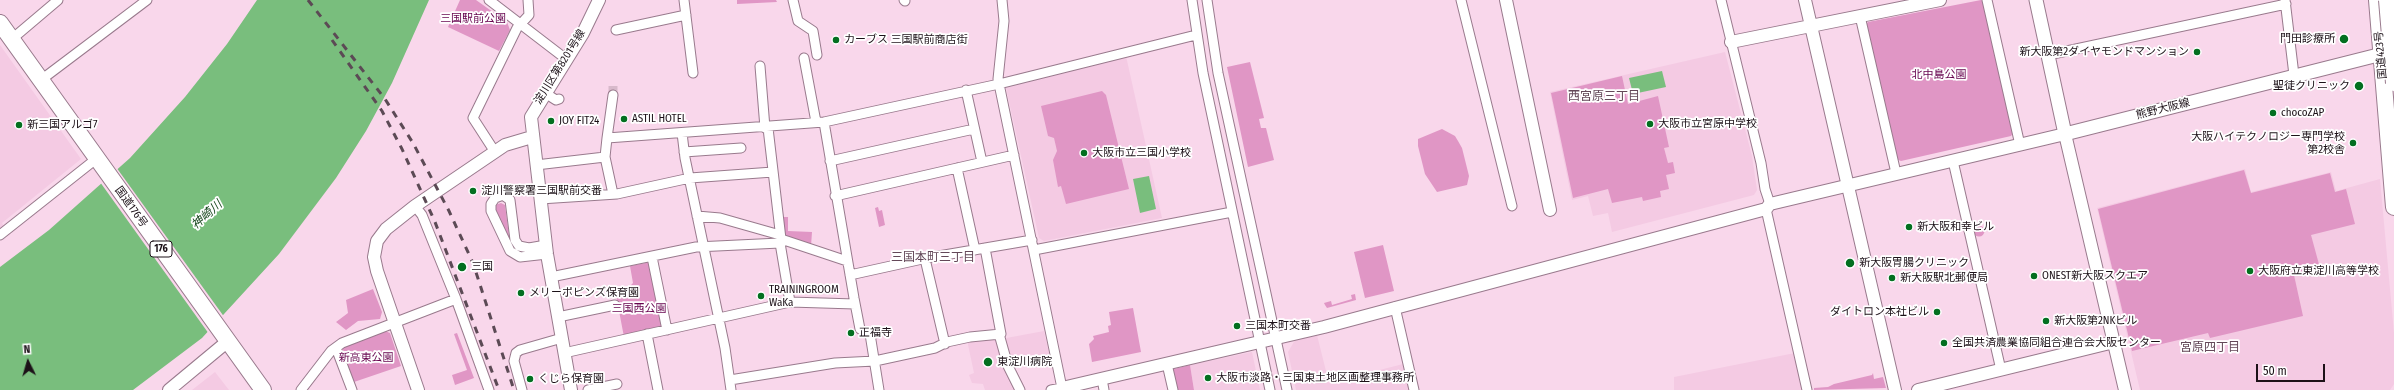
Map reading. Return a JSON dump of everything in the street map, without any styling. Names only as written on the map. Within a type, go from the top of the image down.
[{"type":"highway","name":"国道423号","points":[[2377,0],[2387,53],[2394,207]]},
{"type":"highway","points":[[2387,0],[2394,82]]},
{"type":"highway","name":"国道176号","points":[[0,23],[263,390]]},
{"type":"main road","points":[[2036,0],[2065,134]]},
{"type":"main road","name":"熊野大阪線","points":[[2065,134],[2294,75],[2387,53]]},
{"type":"street","points":[[12,39],[58,0]]},
{"type":"street","points":[[41,80],[147,0]]},
{"type":"street","points":[[489,0],[519,25],[566,59]]},
{"type":"street","points":[[495,152],[474,118],[519,25],[529,15],[528,0]]},
{"type":"street","name":"淀川区第8201号線","points":[[572,390],[564,353],[547,250],[532,137],[532,112],[566,59],[599,0]]},
{"type":"street","points":[[684,0],[693,73]]},
{"type":"street","points":[[793,0],[798,21],[813,32],[817,55]]},
{"type":"street","points":[[1002,0],[1004,21],[999,84],[1034,250],[1058,389],[1103,384],[1167,364],[1276,339],[1849,185],[2065,134],[2126,390]]},
{"type":"street","points":[[1192,0],[1211,112],[1270,390]]},
{"type":"street","points":[[1207,0],[1226,109],[1287,390]]},
{"type":"street","points":[[1461,0],[1512,206]]},
{"type":"street","points":[[1506,0],[1550,210]]},
{"type":"street","points":[[1721,0],[1761,164],[1768,207],[1807,390]]},
{"type":"street","points":[[1805,0],[1896,390]]},
{"type":"street","points":[[1731,42],[1940,0]]},
{"type":"street","points":[[1987,0],[2020,145]]},
{"type":"street","points":[[2048,55],[2285,2],[2294,75]]},
{"type":"street","points":[[616,30],[686,15]]},
{"type":"street","points":[[1860,16],[1896,173]]},
{"type":"street","points":[[607,138],[766,128],[820,122],[999,84],[1197,36],[1212,34]]},
{"type":"street","points":[[804,58],[830,161],[860,329],[870,334],[879,390]]},
{"type":"street","points":[[760,66],[780,239],[790,302]]},
{"type":"street","points":[[966,90],[982,162]]},
{"type":"street","points":[[545,93],[559,100]]},
{"type":"street","points":[[613,95],[606,157],[613,194]]},
{"type":"street","points":[[1211,112],[1215,108],[1221,106],[1226,109]]},
{"type":"street","points":[[830,161],[974,129]]},
{"type":"street","points":[[682,133],[684,152],[731,390]]},
{"type":"street","points":[[418,390],[377,271],[374,251],[383,232],[415,206],[508,144],[532,137]]},
{"type":"street","points":[[684,152],[741,148]]},
{"type":"street","points":[[836,196],[1014,155]]},
{"type":"street","points":[[536,165],[606,157]]},
{"type":"street","points":[[1953,160],[2001,370]]},
{"type":"street","points":[[0,236],[98,161]]},
{"type":"street","points":[[956,168],[975,250]]},
{"type":"street","points":[[540,199],[613,194],[690,178],[773,172]]},
{"type":"street","points":[[503,195],[510,200],[515,240],[520,246],[547,250],[520,257],[510,251],[491,211],[491,204],[495,198],[503,195]]},
{"type":"street","points":[[415,206],[422,215],[456,299],[489,390]]},
{"type":"street","points":[[1034,250],[1248,210]]},
{"type":"street","points":[[697,216],[720,218],[848,261]]},
{"type":"street","points":[[551,277],[703,248],[780,239]]},
{"type":"street","points":[[850,275],[925,259],[1032,240]]},
{"type":"street","points":[[985,248],[1001,334],[999,334],[1008,366],[1020,390]]},
{"type":"street","points":[[652,257],[667,330]]},
{"type":"street","points":[[925,259],[945,344]]},
{"type":"street","points":[[301,390],[336,348],[342,343],[456,299]]},
{"type":"street","points":[[564,353],[790,302],[855,304]]},
{"type":"street","points":[[558,317],[615,305]]},
{"type":"street","points":[[1395,307],[1414,390]]},
{"type":"street","points":[[647,334],[658,390]]},
{"type":"street","points":[[730,380],[835,363],[875,360],[935,348],[970,337],[999,334]]},
{"type":"street","points":[[169,390],[226,338]]},
{"type":"street","points":[[522,390],[514,361],[516,353],[520,350],[562,338]]},
{"type":"street","points":[[1918,390],[2114,342]]},
{"type":"street","points":[[336,348],[352,390]]},
{"type":"street","points":[[1167,364],[1173,390]]},
{"type":"street","points":[[588,390],[617,384]]},
{"type":"shaded area","name":"新三国アルゴ7","points":[[0,45],[81,159],[2,223],[5,228],[0,231]]},
{"type":"shaded area","name":"大阪市立宮原中学校","points":[[1725,52],[1752,156],[1757,190],[1754,195],[1612,232],[1608,213],[1593,216],[1588,196],[1572,200],[1550,92]]},
{"type":"shaded area","name":"大阪市立三国小学校","points":[[1126,56],[1162,218],[1044,241],[1039,238],[1006,88]]},
{"type":"shaded area","name":"大阪府立東淀川高等学校","points":[[2245,169],[2251,192],[2331,172],[2336,191],[2380,179],[2394,333],[2394,384],[2390,390],[2140,390],[2097,208]]},
{"type":"shaded area","name":"東淀川病院","points":[[1044,331],[1050,357],[1011,369],[1001,339]]},
{"type":"shaded area","points":[[1317,335],[1329,383],[1403,364],[1412,390],[1296,390],[1288,352],[1295,340]]},
{"type":"shaded area","name":"東淀川病院","points":[[992,337],[998,340],[1019,390],[985,390],[983,384],[972,383],[969,375],[974,373],[967,340]]},
{"type":"shaded area","points":[[1252,352],[1260,390],[1194,390],[1190,365]]},
{"type":"shaded area","points":[[1795,353],[1803,390],[1674,390],[1674,377]]},
{"type":"shaded area","points":[[215,372],[229,390],[192,390]]},
{"type":"green space","name":"三国駅前公園","points":[[460,0],[476,0],[507,22],[510,30],[499,51],[448,27]]},
{"type":"green space","points":[[737,0],[776,0],[777,2],[737,4]]},
{"type":"green space","name":"北中島公園","points":[[1981,0],[1984,2],[2014,132],[2011,136],[1901,161],[1896,159],[1865,26],[1868,22]]},
{"type":"green space","points":[[1250,62],[1264,118],[1259,119],[1261,128],[1266,128],[1274,160],[1248,167],[1227,67]]},
{"type":"green space","points":[[1622,76],[1628,104],[1658,96],[1669,147],[1664,148],[1668,163],[1673,162],[1675,173],[1666,175],[1669,189],[1660,191],[1661,197],[1643,201],[1642,197],[1612,203],[1608,189],[1573,198],[1551,93]]},
{"type":"green space","points":[[1102,91],[1106,95],[1129,189],[1066,204],[1061,186],[1058,187],[1053,160],[1057,151],[1054,138],[1048,136],[1041,106]]},
{"type":"green space","points":[[1442,129],[1455,136],[1458,141],[1462,148],[1469,176],[1467,185],[1437,192],[1425,174],[1418,146],[1418,139]]},
{"type":"green space","points":[[2244,170],[2251,193],[2330,173],[2335,192],[2346,189],[2355,224],[2311,235],[2320,268],[2294,275],[2303,316],[2210,338],[2208,333],[2132,351],[2098,209]]},
{"type":"green space","points":[[501,203],[505,205],[510,243],[495,210],[495,205]]},
{"type":"green space","points":[[878,207],[879,211],[882,210],[885,225],[879,227],[875,208]]},
{"type":"green space","points":[[781,217],[788,217],[788,231],[812,232],[811,246],[785,237]]},
{"type":"green space","points":[[1977,226],[1981,226],[1983,227],[1983,235],[1977,236],[1974,233],[1974,229]]},
{"type":"green space","points":[[1383,245],[1394,291],[1365,298],[1354,252]]},
{"type":"green space","name":"三国西公園","points":[[651,262],[664,327],[624,337],[615,290],[630,286],[633,283],[630,266]]},
{"type":"green space","points":[[373,289],[382,312],[380,319],[358,321],[346,330],[336,322],[348,313],[346,300]]},
{"type":"green space","points":[[1355,294],[1356,300],[1327,308],[1324,303],[1331,301],[1332,305],[1352,299],[1351,295]]},
{"type":"green space","points":[[1133,308],[1141,352],[1092,362],[1089,344],[1094,339],[1093,336],[1109,332],[1108,326],[1111,325],[1109,312]]},
{"type":"green space","name":"新高東公園","points":[[385,331],[390,333],[401,366],[354,382],[342,351],[344,346]]},
{"type":"green space","points":[[457,333],[474,378],[455,385],[452,375],[467,370],[454,334]]},
{"type":"green space","points":[[1190,365],[1194,390],[1175,390],[1170,370]]},
{"type":"green space","points":[[1873,373],[1874,379],[1883,377],[1886,388],[1814,390],[1814,388],[1828,387],[1834,384],[1872,375]]},
{"type":"water","name":"神崎川","points":[[257,0],[429,0],[392,83],[366,131],[336,178],[279,254],[202,338],[133,390],[0,390],[0,267],[49,230],[130,158],[185,97],[227,44]]},
{"type":"water","points":[[1662,71],[1666,87],[1633,94],[1629,78]]},
{"type":"water","points":[[1149,176],[1156,209],[1140,213],[1133,179]]},
{"type":"pier","points":[[116,167],[225,318],[209,334],[100,182]]},
{"type":"tunnel","points":[[613,86],[613,95]]},
{"type":"railway","points":[[308,0],[385,99],[413,143],[449,211],[473,263],[514,390]]},
{"type":"railway","points":[[332,40],[382,111],[402,149],[435,222],[499,390]]},
{"type":"place","name":"門田診療所","points":[[2344,39]]},
{"type":"place","name":"カーブス 三国駅前商店街","points":[[836,40]]},
{"type":"place","name":"新大阪第2ダイヤモンドマンション","points":[[2197,52]]},
{"type":"place","name":"聖徒クリニック","points":[[2359,86]]},
{"type":"place","name":"chocoZAP","points":[[2273,113]]},
{"type":"place","name":"ASTIL HOTEL","points":[[624,119]]},
{"type":"place","name":"JOY FIT24","points":[[551,121]]},
{"type":"place","name":"大阪市立宮原中学校","points":[[1650,124]]},
{"type":"place","name":"新三国アルゴ7","points":[[19,125]]},
{"type":"place","name":"大阪ハイテクノロジー専門学校 第2校舎","points":[[2353,143]]},
{"type":"place","name":"大阪市立三国小学校","points":[[1084,153]]},
{"type":"place","name":"淀川警察署三国駅前交番","points":[[473,191]]},
{"type":"place","name":"新大阪和幸ビル","points":[[1909,227]]},
{"type":"place","name":"新大阪胃腸クリニック","points":[[1850,263]]},
{"type":"place","name":"三国","points":[[462,267]]},
{"type":"place","name":"大阪府立東淀川高等学校","points":[[2250,271]]},
{"type":"place","name":"ONEST新大阪スクエア","points":[[2034,276]]},
{"type":"place","name":"新大阪駅北郵便局","points":[[1892,278]]},
{"type":"place","name":"メリーポピンズ保育園","points":[[521,293]]},
{"type":"place","name":"TRAININGROOM WaKa","points":[[761,296]]},
{"type":"place","name":"ダイトロン本社ビル","points":[[1937,312]]},
{"type":"place","name":"新大阪第2NKビル","points":[[2046,321]]},
{"type":"place","name":"三国本町交番","points":[[1237,326]]},
{"type":"place","name":"正福寺","points":[[851,333]]},
{"type":"place","name":"全国共済農業協同組合連合会大阪センター","points":[[1944,343]]},
{"type":"place","name":"東淀川病院","points":[[988,362]]},
{"type":"place","name":"大阪市淡路・三国東土地区画整理事務所","points":[[1208,378]]},
{"type":"place","name":"くじら保育園","points":[[530,379]]},
{"type":"district","name":"西宮原三丁目","points":[[1604,97]]},
{"type":"district","name":"三国本町三丁目","points":[[933,258]]},
{"type":"district","name":"宮原四丁目","points":[[2210,348]]}]
